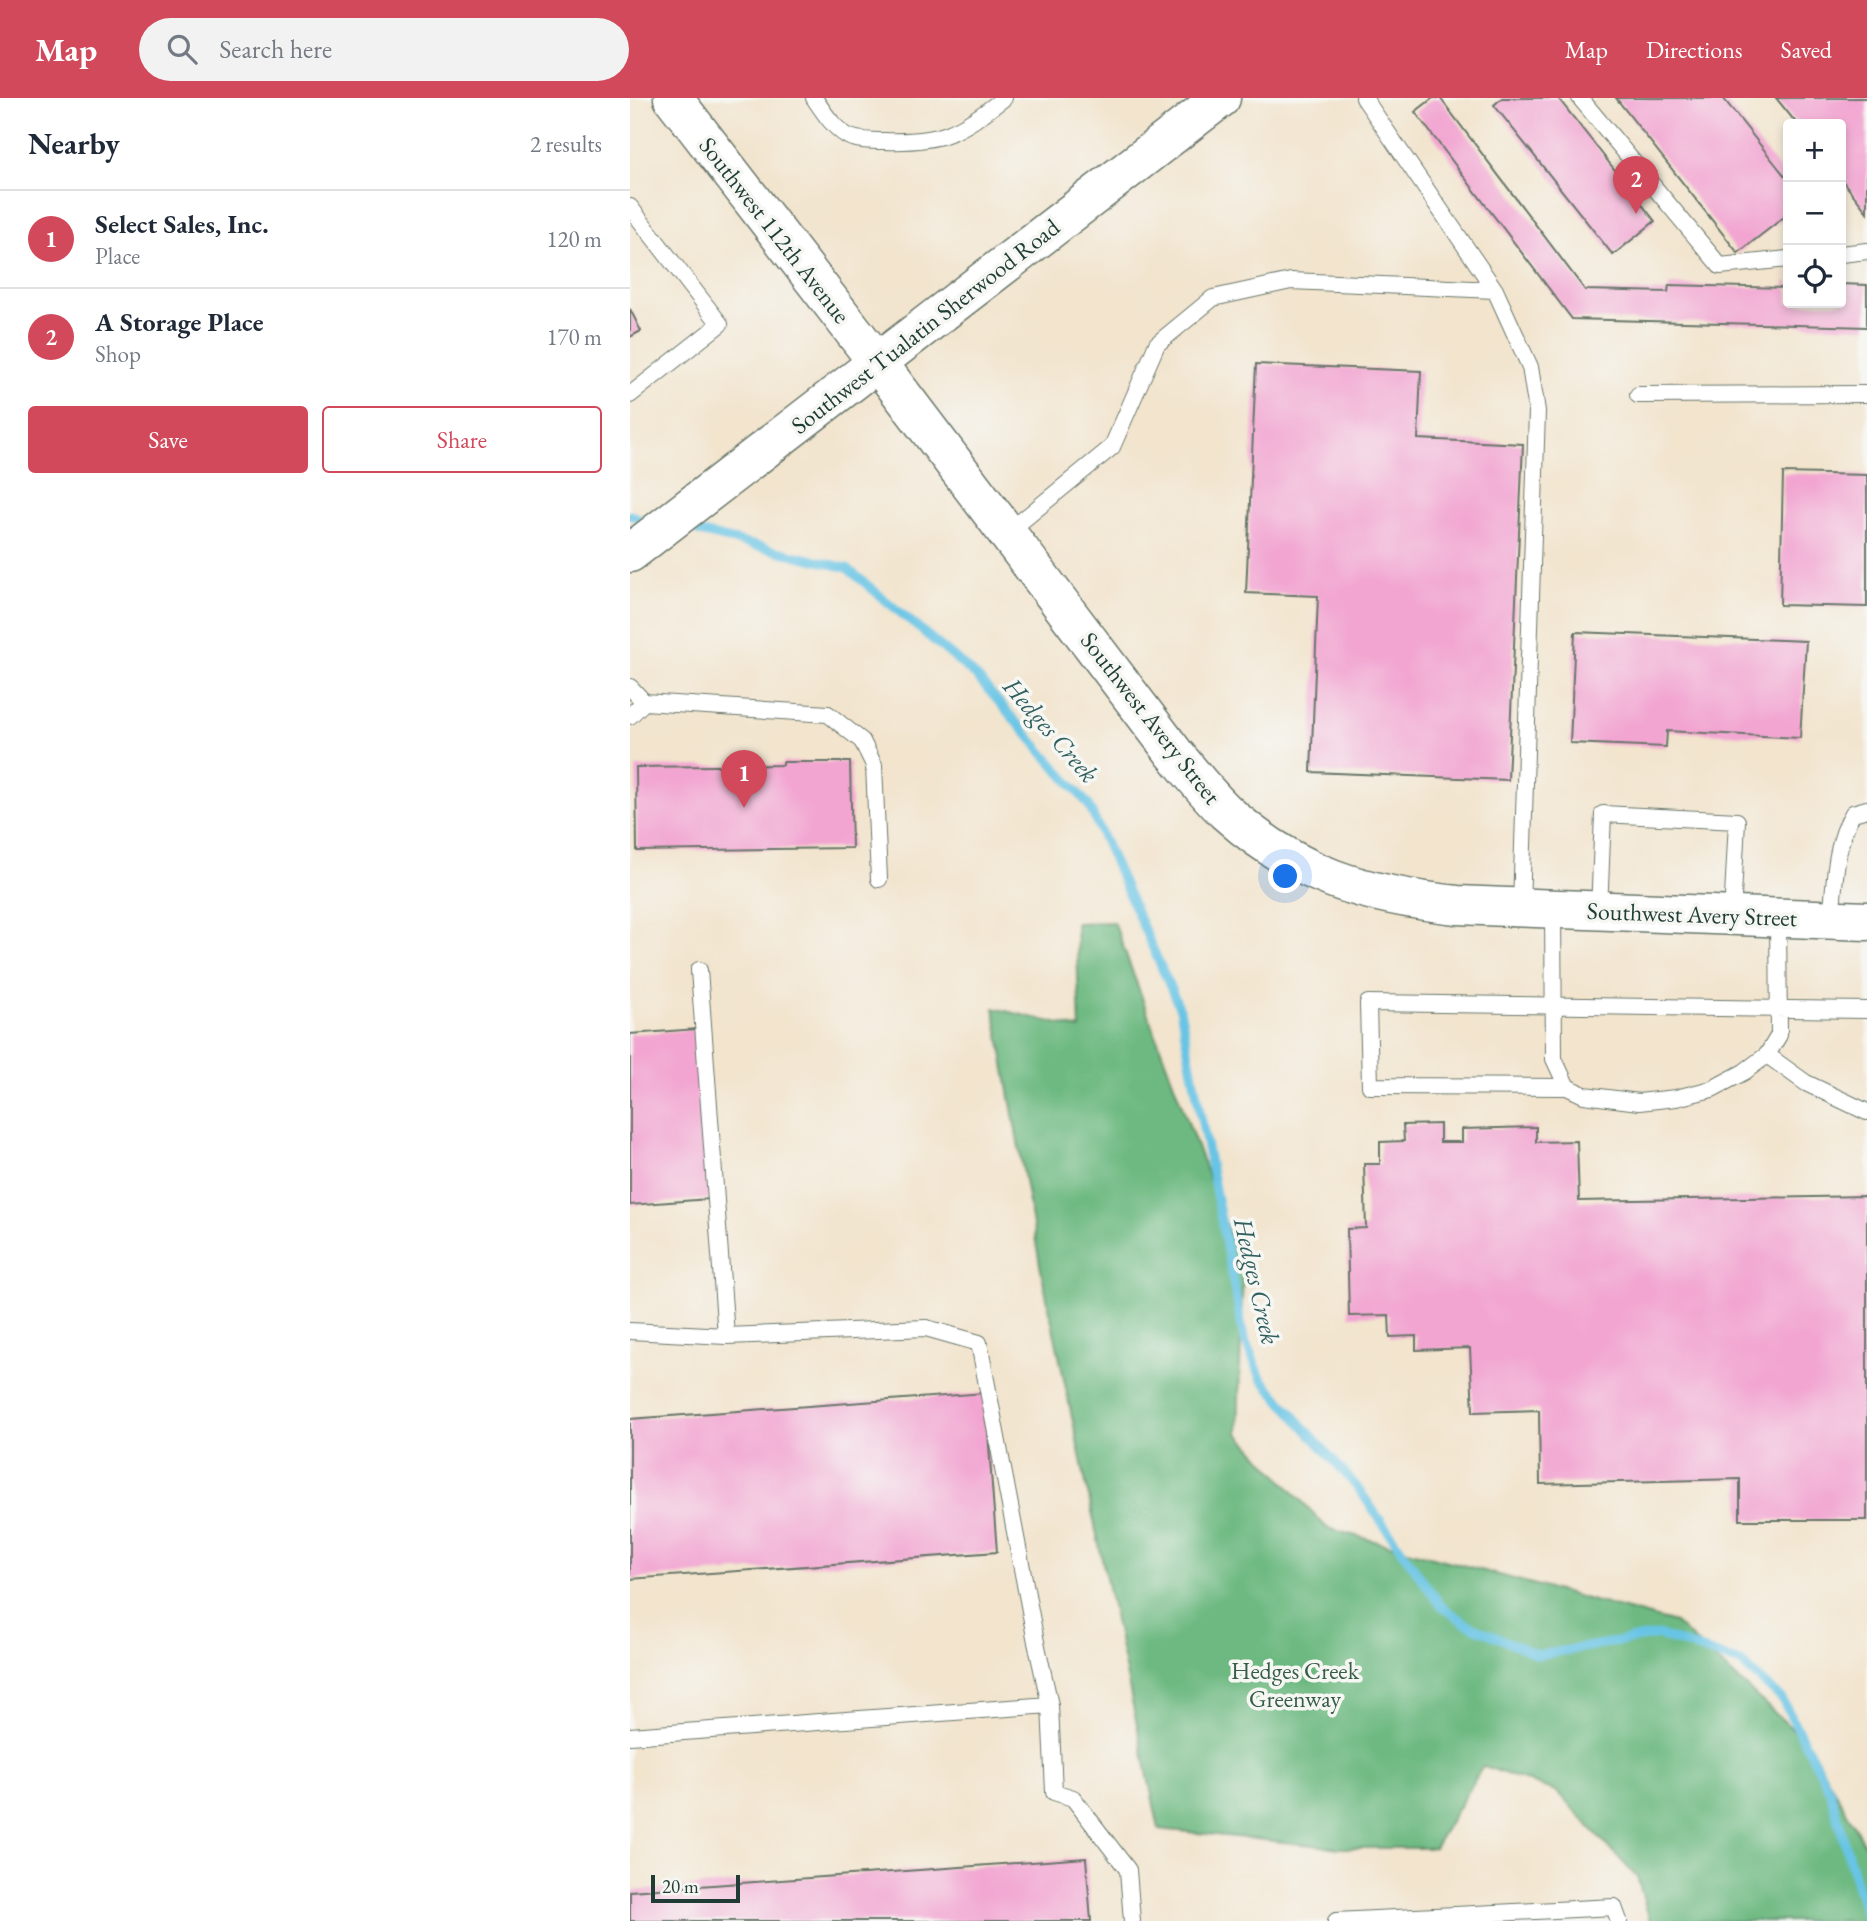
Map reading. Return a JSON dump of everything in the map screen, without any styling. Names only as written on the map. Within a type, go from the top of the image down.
[{"type":"main road","name":"Southwest 112th Avenue","points":[[673,98],[878,363]]},
{"type":"main road","name":"Southwest Tualatin Sherwood Road","points":[[630,553],[1221,98]]},
{"type":"main road","name":"Southwest Avery Street","points":[[878,363],[1174,753],[1226,811],[1259,839],[1289,859],[1362,889],[1404,899],[1457,905],[1849,920]]},
{"type":"lane","points":[[814,98],[831,122],[849,137],[914,142],[945,136],[975,120],[1003,98]]},
{"type":"lane","points":[[1364,98],[1495,290],[1530,367],[1537,411],[1537,909],[1553,1005],[1554,1059],[1567,1087]]},
{"type":"lane","points":[[1580,98],[1720,266],[1783,260]]},
{"type":"lane","points":[[630,207],[720,324],[630,395]]},
{"type":"lane","points":[[1846,253],[1867,251]]},
{"type":"lane","points":[[1007,533],[1112,447],[1157,344],[1213,298],[1291,281],[1495,290]]},
{"type":"lane","points":[[1638,395],[1867,394]]},
{"type":"lane","points":[[630,687],[644,702],[828,714],[862,740],[874,765],[878,879]]},
{"type":"lane","points":[[630,716],[644,702]]},
{"type":"lane","points":[[1849,920],[1839,845],[1853,813],[1867,809]]},
{"type":"lane","points":[[1599,911],[1603,814],[1737,821],[1732,916]]},
{"type":"lane","points":[[1778,917],[1779,1008],[1779,1035],[1768,1055],[1712,1089],[1676,1098],[1639,1102],[1584,1095],[1567,1087],[1370,1086],[1368,1003],[1779,1008],[1867,1010]]},
{"type":"lane","points":[[699,970],[726,1336]]},
{"type":"lane","points":[[1768,1055],[1806,1083],[1867,1112]]},
{"type":"lane","points":[[630,1331],[726,1336],[926,1328],[979,1343],[1050,1705],[1054,1792],[1073,1798],[1128,1870],[1132,1921]]},
{"type":"lane","points":[[630,1736],[1050,1705]]},
{"type":"lane","points":[[1336,1921],[1614,1907],[1619,1921]]},
{"type":"green space","name":"Hedges Creek Greenway","points":[[1114,922],[1243,1271],[1238,1433],[1327,1528],[1675,1623],[1808,1743],[1867,1849],[1867,1921],[1650,1921],[1637,1877],[1556,1791],[1483,1766],[1434,1848],[1340,1848],[1159,1829],[1041,1270],[994,1008],[1080,1029],[1076,923]]},
{"type":"building","points":[[1433,98],[1440,98],[1585,290],[1668,292],[1669,285],[1783,288],[1783,308],[1846,308],[1846,284],[1867,285],[1867,327],[1572,319],[1415,112]]},
{"type":"building","points":[[1502,98],[1558,98],[1655,221],[1613,255],[1494,105]]},
{"type":"building","points":[[1616,98],[1723,98],[1783,174],[1783,218],[1738,253]]},
{"type":"building","points":[[1776,98],[1867,98],[1867,212],[1846,185],[1846,119],[1793,119]]},
{"type":"building","points":[[630,309],[641,331],[630,337]]},
{"type":"building","points":[[1256,364],[1421,371],[1418,439],[1523,444],[1508,780],[1311,772],[1318,596],[1246,593]]},
{"type":"building","points":[[1783,473],[1867,475],[1867,607],[1780,605]]},
{"type":"building","points":[[1575,632],[1806,641],[1800,738],[1667,731],[1666,747],[1570,743]]},
{"type":"building","points":[[783,762],[850,762],[852,848],[637,851],[636,767],[783,765]]},
{"type":"building","points":[[697,1029],[709,1199],[630,1205],[630,1034]]},
{"type":"building","points":[[1440,1124],[1440,1142],[1462,1142],[1462,1129],[1536,1127],[1536,1142],[1577,1141],[1579,1201],[1867,1196],[1867,1520],[1740,1520],[1740,1479],[1540,1484],[1539,1410],[1473,1412],[1470,1348],[1416,1350],[1416,1336],[1390,1337],[1389,1315],[1349,1316],[1347,1229],[1366,1228],[1364,1164],[1380,1164],[1380,1142],[1404,1141],[1403,1125]]},
{"type":"building","points":[[985,1393],[997,1552],[630,1579],[630,1419]]},
{"type":"building","points":[[1086,1858],[1091,1921],[630,1921],[630,1891]]},
{"type":"waterway","name":"Hedges Creek","points":[[630,515],[637,517]]},
{"type":"waterway","name":"Hedges Creek","points":[[699,532],[847,568],[976,676],[1088,804],[1180,1009],[1244,1338],[1261,1378],[1357,1487],[1441,1606],[1467,1624],[1538,1655],[1658,1635],[1741,1663],[1782,1699],[1830,1791],[1867,1921]]},
{"type":"place","name":"A Storage Place","points":[[1636,214]]},
{"type":"place","name":"Select Sales, Inc.","points":[[744,808]]}]
